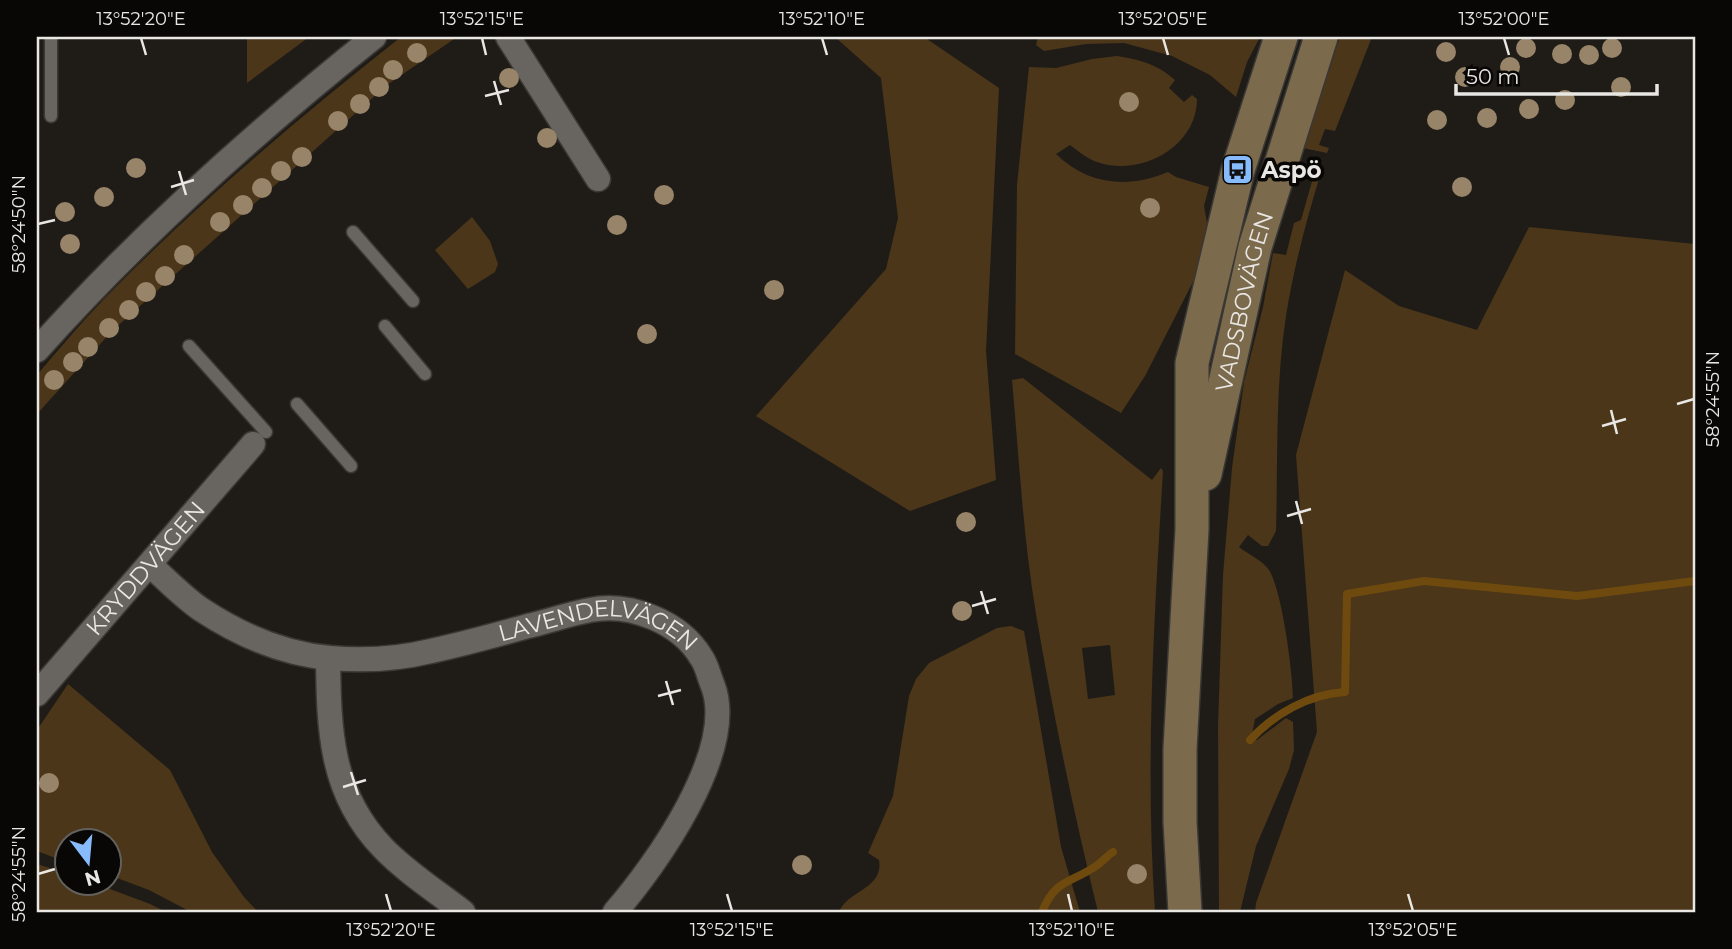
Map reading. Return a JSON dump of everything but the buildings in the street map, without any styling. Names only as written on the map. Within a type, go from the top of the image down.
[{"type":"main road","name":"VADSBOVÄGEN","points":[[1185,912],[1180,821],[1180,749],[1192,529],[1192,363],[1238,170],[1281,37]]},
{"type":"main road","name":"VADSBOVÄGEN","points":[[1192,529],[1255,247],[1321,37]]},
{"type":"street","points":[[37,350],[80,302],[197,187],[374,37]]},
{"type":"street","points":[[508,37],[598,179]]},
{"type":"street","name":"KRYDDVÄGEN","points":[[37,693],[260,438]]},
{"type":"street","name":"LAVENDELVÄGEN","points":[[150,565],[201,609],[242,633],[276,647],[328,658],[369,660],[427,652],[593,609],[640,613],[658,618],[678,631],[701,657],[717,697],[715,735],[691,803],[643,880],[615,912]]},
{"type":"street","points":[[328,658],[329,709],[337,773],[357,816],[384,849],[463,912]]},
{"type":"lane","points":[[51,37],[51,116]]},
{"type":"lane","points":[[353,232],[413,300]]},
{"type":"lane","points":[[384,326],[425,374]]},
{"type":"lane","points":[[190,346],[260,438]]},
{"type":"lane","points":[[297,404],[351,467]]},
{"type":"shaded area","points":[[247,37],[309,37],[247,83]]},
{"type":"shaded area","points":[[401,37],[457,37],[387,85],[112,331],[37,414],[37,375],[104,299],[248,163]]},
{"type":"shaded area","points":[[835,37],[924,37],[999,88],[986,351],[996,480],[910,511],[756,416],[886,269],[898,218],[881,78]]},
{"type":"shaded area","points":[[1038,37],[1260,37],[1247,62],[1236,97],[1210,75],[1172,56],[1124,43],[1086,44],[1044,51],[1036,45]]},
{"type":"shaded area","points":[[1340,37],[1372,37],[1335,131],[1325,129],[1319,145],[1329,148],[1327,153],[1303,148]]},
{"type":"shaded area","points":[[1117,56],[1155,66],[1175,80],[1169,88],[1184,102],[1192,95],[1197,99],[1187,132],[1163,154],[1147,162],[1130,165],[1113,166],[1097,162],[1070,145],[1056,154],[1081,172],[1095,178],[1138,181],[1168,172],[1209,187],[1204,206],[1207,223],[1198,272],[1145,376],[1121,413],[1015,354],[1017,185],[1029,67],[1056,68]]},
{"type":"shaded area","points":[[1311,161],[1318,162],[1322,169],[1297,260],[1282,343],[1276,531],[1268,546],[1262,546],[1248,535],[1239,547],[1266,567],[1274,580],[1286,632],[1293,686],[1293,698],[1255,719],[1251,740],[1257,740],[1286,718],[1293,722],[1294,750],[1289,769],[1256,846],[1240,912],[1219,912],[1218,726],[1223,575],[1232,468],[1244,382],[1273,253],[1286,255],[1294,223],[1301,220],[1313,178],[1306,176]]},
{"type":"shaded area","points":[[472,217],[490,241],[498,264],[495,272],[468,289],[435,250]]},
{"type":"shaded area","points":[[1529,227],[1695,244],[1695,912],[1255,912],[1317,732],[1296,455],[1345,270],[1399,306],[1477,330]]},
{"type":"shaded area","points":[[1023,378],[1152,480],[1161,468],[1163,471],[1151,746],[1155,912],[1098,912],[1064,764],[1036,614],[1012,380]],"holes":[[[1110,645],[1115,695],[1088,699],[1082,648]]]},
{"type":"shaded area","points":[[1011,626],[1024,631],[1061,847],[1080,912],[839,912],[850,899],[871,883],[879,870],[879,860],[868,853],[893,796],[909,696],[916,679],[929,663],[997,628]]},
{"type":"shaded area","points":[[68,684],[170,770],[212,852],[258,912],[191,912],[149,890],[122,880],[122,827],[52,827],[52,857],[37,851],[37,730]]},
{"type":"shaded area","points":[[37,864],[52,869],[52,897],[122,897],[122,894],[166,912],[37,912]]},
{"type":"waterway","points":[[1250,740],[1270,722],[1293,707],[1318,697],[1345,692],[1347,594],[1424,581],[1577,596],[1695,581]]},
{"type":"waterway","points":[[1042,912],[1058,887],[1087,872],[1113,852]]},
{"type":"place","name":"Aspö","points":[[1238,170]]}]
